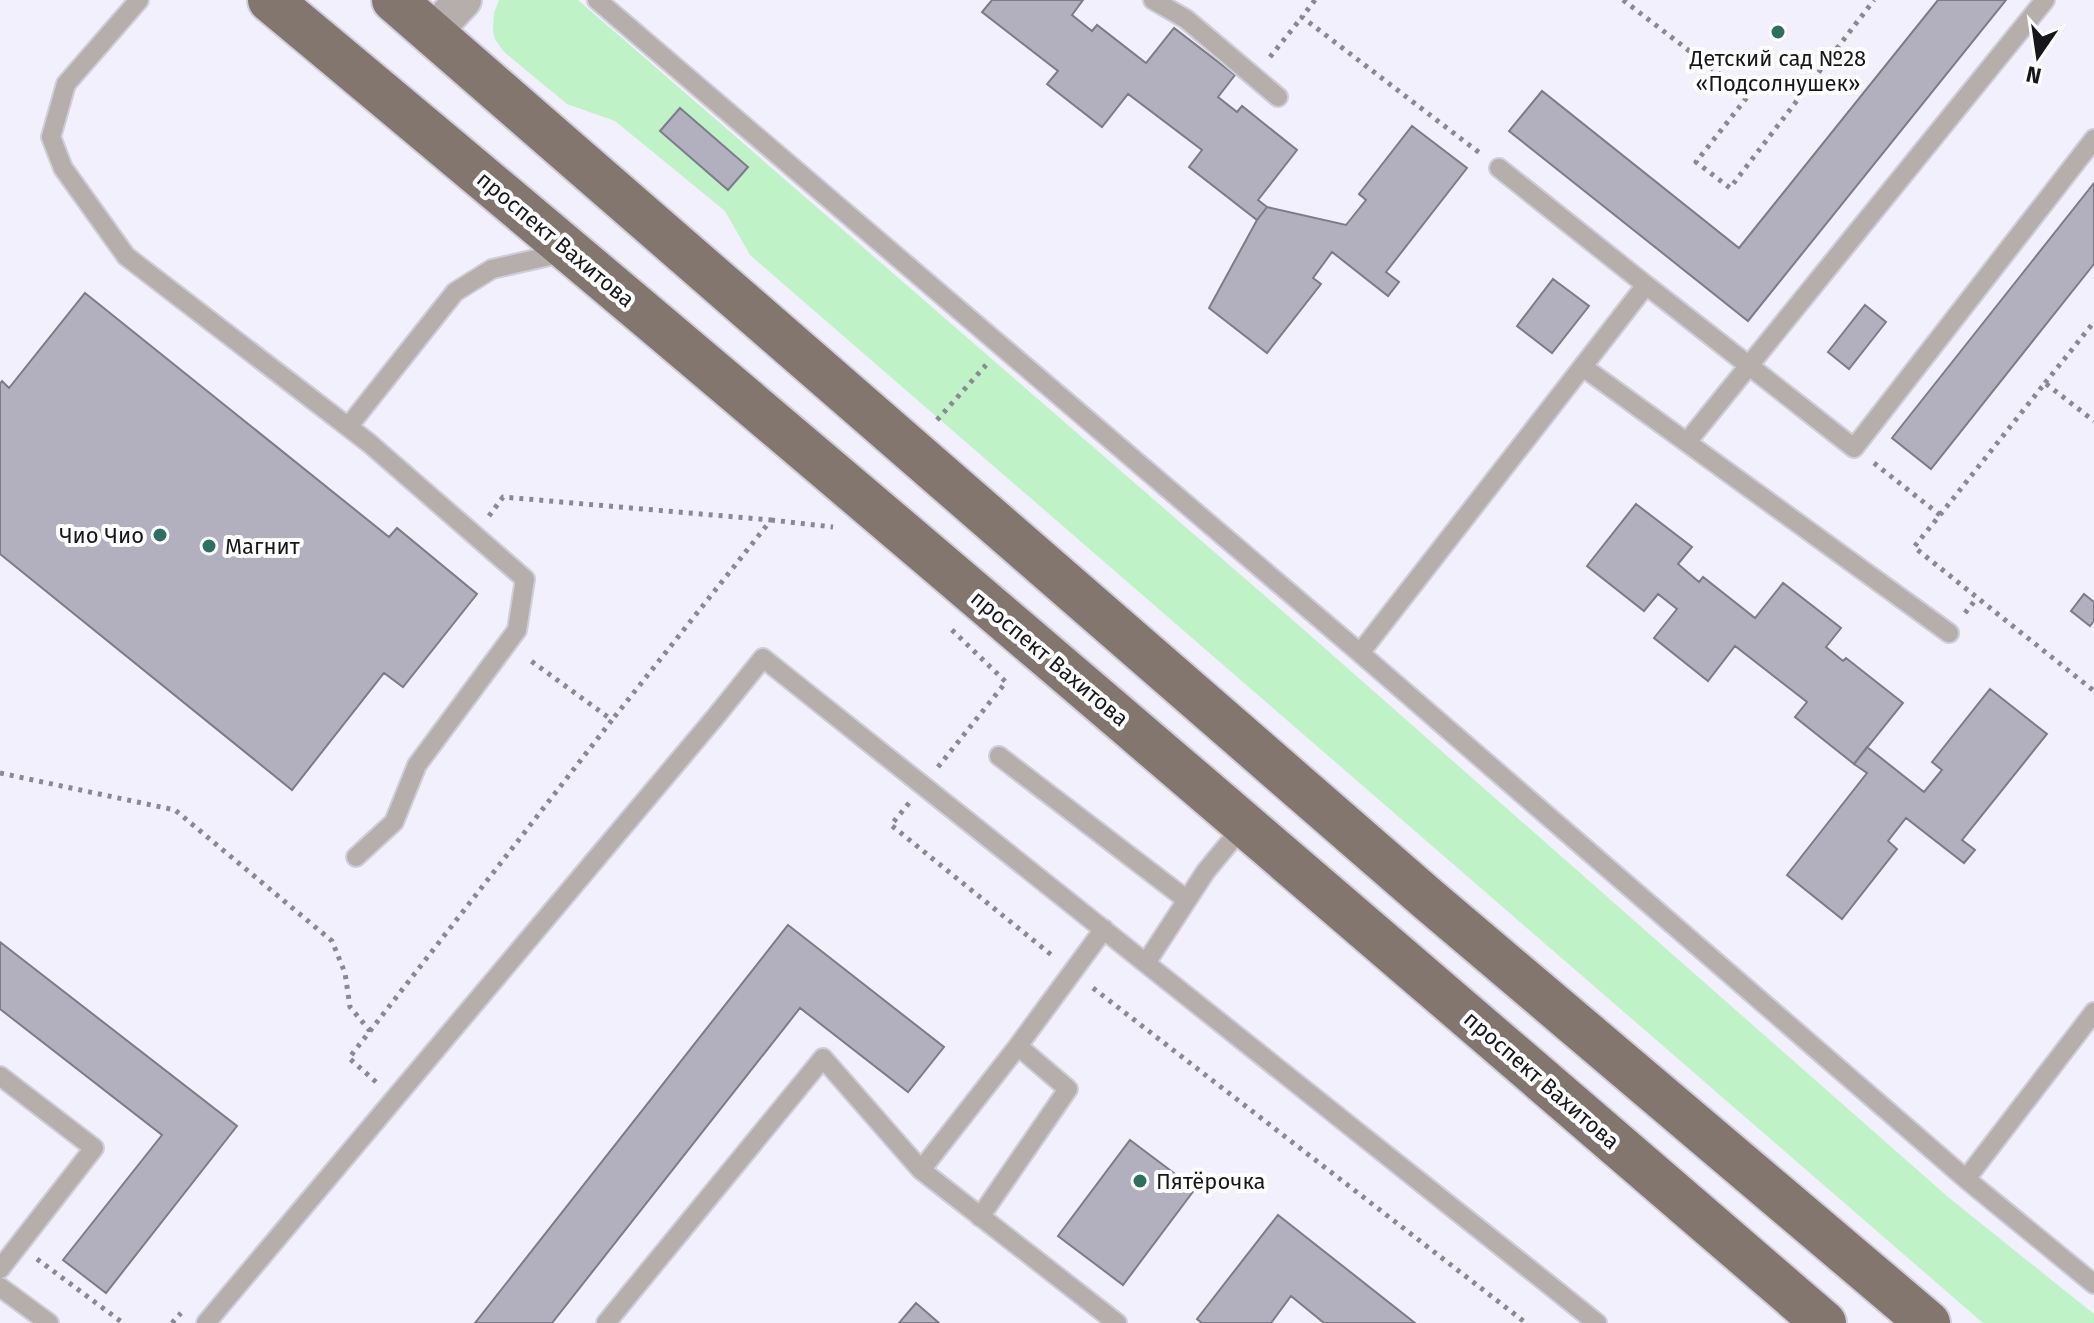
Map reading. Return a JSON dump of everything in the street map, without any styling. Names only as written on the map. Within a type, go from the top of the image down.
[{"type":"main road","name":"проспект Вахитова","points":[[270,0],[572,251],[1245,824],[1824,1323]]},
{"type":"main road","points":[[394,0],[1429,900],[1928,1323]]},
{"type":"street","points":[[432,33],[463,0]]},
{"type":"lane","points":[[139,0],[66,84],[51,137],[63,168],[126,256],[348,427],[525,579],[517,630],[417,765],[394,822],[356,857]]},
{"type":"lane","points":[[597,0],[1360,653],[1966,1179],[2094,1284]]},
{"type":"lane","points":[[1153,0],[1186,19],[1278,97]]},
{"type":"lane","points":[[1687,442],[2045,0]]},
{"type":"lane","points":[[1499,168],[1854,448],[2094,139]]},
{"type":"lane","points":[[348,427],[455,292],[492,269],[572,251]]},
{"type":"lane","points":[[1360,653],[1646,285]]},
{"type":"lane","points":[[1583,367],[1949,633]]},
{"type":"lane","points":[[206,1323],[763,658],[1597,1323]]},
{"type":"lane","points":[[999,756],[1187,900]]},
{"type":"lane","points":[[1146,963],[1206,871],[1245,824]]},
{"type":"lane","points":[[921,1170],[1104,929]]},
{"type":"lane","points":[[1966,1179],[2094,1012]]},
{"type":"lane","points":[[980,1217],[1068,1089],[1018,1046]]},
{"type":"lane","points":[[606,1323],[823,1058],[921,1170],[1117,1323]]},
{"type":"lane","points":[[0,1076],[94,1148],[0,1269]]},
{"type":"lane","points":[[0,1287],[49,1323]]},
{"type":"path","points":[[1254,77],[1315,0]]},
{"type":"path","points":[[1623,0],[1748,96],[1696,162],[1730,188],[1874,0]]},
{"type":"path","points":[[1302,17],[1499,168]]},
{"type":"path","points":[[2094,322],[1914,547],[2094,691]]},
{"type":"path","points":[[2045,383],[2094,421]]},
{"type":"path","points":[[1854,448],[1940,515]]},
{"type":"path","points":[[385,1090],[349,1058],[771,520],[503,497],[475,535]]},
{"type":"path","points":[[507,643],[612,720]]},
{"type":"path","points":[[0,773],[175,810],[332,941],[345,973],[350,1007],[370,1031]]},
{"type":"path","points":[[18,1245],[123,1323]]},
{"type":"path","points":[[172,1323],[182,1311]]},
{"type":"green space","points":[[499,0],[578,0],[1303,629],[1948,1197],[2094,1314],[2094,1323],[1983,1323],[750,255],[725,211],[615,121],[567,104],[503,51],[493,31],[494,13]]},
{"type":"building","points":[[992,0],[1083,0],[1072,15],[1092,31],[1097,25],[1146,63],[1174,28],[1235,75],[1218,97],[1237,112],[1242,106],[1297,150],[1258,200],[1267,207],[1257,220],[1189,167],[1202,150],[1128,94],[1102,127],[1047,84],[1058,71],[982,12]]},
{"type":"building","points":[[1938,0],[2006,0],[1748,321],[1509,131],[1542,91],[1739,248]]},
{"type":"building","points":[[680,108],[748,167],[728,190],[660,131]]},
{"type":"building","points":[[1412,126],[1467,168],[1386,272],[1399,282],[1388,296],[1332,252],[1313,278],[1321,284],[1267,353],[1209,308],[1267,207],[1346,225],[1366,200],[1359,194]]},
{"type":"building","points":[[2094,183],[2094,264],[1931,469],[1892,438]]},
{"type":"building","points":[[1553,279],[1589,306],[1552,353],[1517,326]]},
{"type":"building","name":"Магнит","points":[[85,293],[389,537],[397,528],[477,594],[403,687],[384,673],[292,790],[0,554],[0,384],[2,381],[9,388]]},
{"type":"building","points":[[1865,305],[1886,322],[1849,369],[1828,352]]},
{"type":"building","points":[[1636,504],[1692,547],[1678,564],[1699,582],[1703,577],[1755,618],[1783,583],[1841,628],[1826,647],[1843,661],[1846,658],[1903,703],[1854,764],[1795,717],[1807,702],[1735,646],[1708,681],[1654,638],[1677,609],[1658,594],[1644,611],[1587,566]]},
{"type":"building","points":[[2084,594],[2094,602],[2094,621],[2090,626],[2071,611]]},
{"type":"building","points":[[1990,689],[2047,734],[1962,840],[1975,850],[1964,863],[1906,818],[1888,841],[1897,849],[1842,919],[1787,875],[1867,773],[1854,764],[1867,747],[1924,792],[1942,770],[1932,762]]},
{"type":"building","points":[[788,925],[944,1047],[908,1092],[800,1008],[552,1323],[475,1323]]},
{"type":"building","points":[[0,942],[237,1126],[106,1293],[63,1260],[162,1135],[0,1009]]},
{"type":"building","points":[[1130,1140],[1195,1189],[1123,1285],[1058,1236]]},
{"type":"building","points":[[1278,1215],[1415,1323],[1324,1323],[1291,1296],[1271,1323],[1202,1323],[1197,1319]]},
{"type":"building","points":[[916,1303],[939,1323],[899,1323]]},
{"type":"place","name":"Детский сад №28 «Подсолнушек»","points":[[1778,32]]},
{"type":"place","name":"Чио Чио","points":[[160,535]]},
{"type":"place","name":"Магнит","points":[[209,546]]},
{"type":"place","name":"Пятёрочка","points":[[1140,1181]]}]
